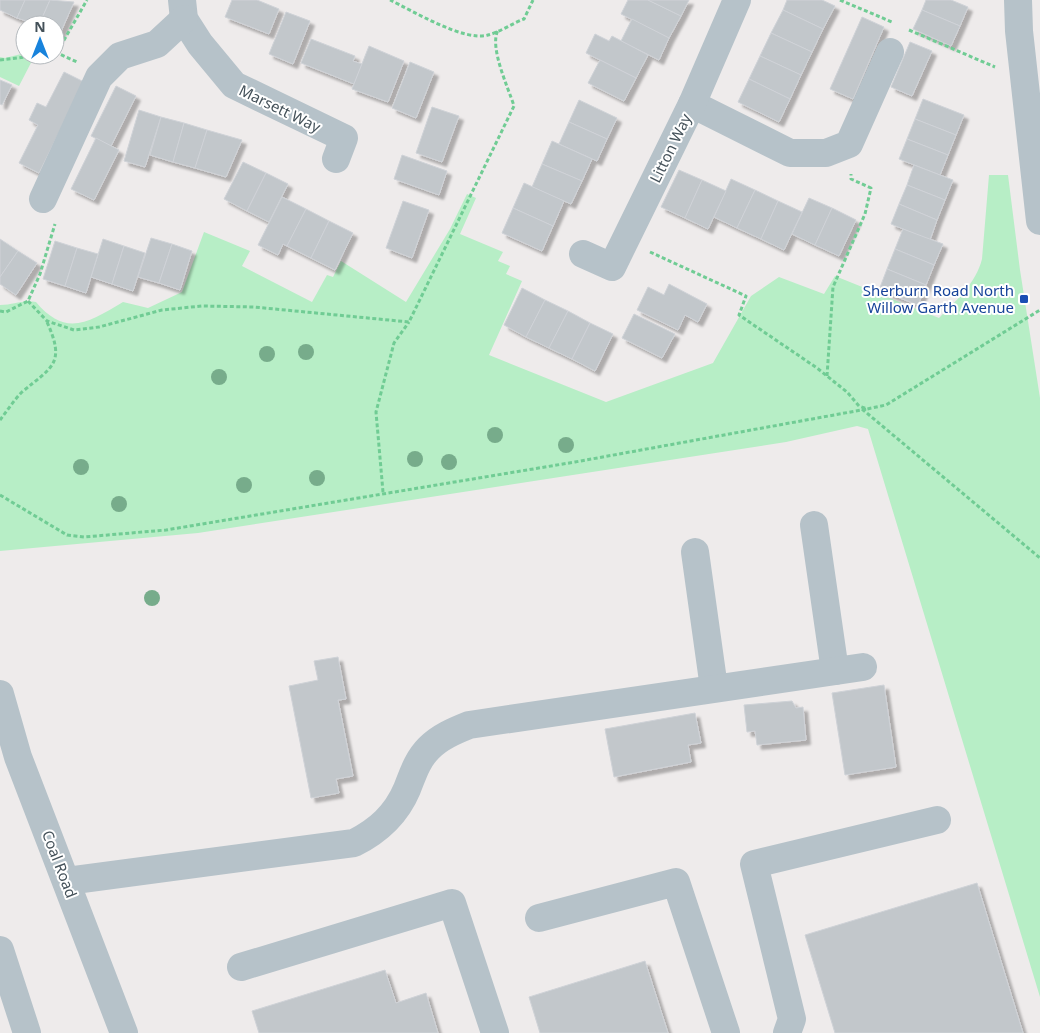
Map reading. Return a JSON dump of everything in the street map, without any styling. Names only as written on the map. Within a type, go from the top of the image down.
[{"type":"street","name":"Litton Way","points":[[583,254],[612,267],[692,104],[737,0]]},
{"type":"street","points":[[1018,0],[1022,65],[1040,221]]},
{"type":"street","points":[[47,191],[99,77],[120,56],[157,44],[183,9]]},
{"type":"street","name":"Marsett Way","points":[[183,9],[200,44],[234,85],[344,138],[336,159]]},
{"type":"street","points":[[692,104],[790,153],[826,152],[849,144],[890,52]]},
{"type":"street","points":[[814,525],[835,671]]},
{"type":"street","points":[[695,552],[714,688]]},
{"type":"street","points":[[67,881],[354,843],[371,834],[386,822],[399,806],[415,766],[429,748],[447,734],[469,725],[864,667]]},
{"type":"street","name":"Coal Road","points":[[2,706],[18,757],[124,1033]]},
{"type":"street","points":[[787,1033],[792,1019],[754,864],[937,820]]},
{"type":"street","points":[[540,918],[676,882],[726,1033]]},
{"type":"street","points":[[241,967],[452,903],[495,1033]]},
{"type":"street","points":[[0,950],[27,1033]]},
{"type":"path","points":[[65,38],[87,0]]},
{"type":"path","points":[[390,0],[461,33],[477,36],[489,35],[524,19],[533,0]]},
{"type":"path","points":[[840,0],[893,23]]},
{"type":"path","points":[[902,27],[999,68],[1022,65]]},
{"type":"path","points":[[383,492],[376,412],[394,343],[409,322],[514,106],[495,46],[495,36],[498,30]]},
{"type":"path","points":[[0,60],[15,58]]},
{"type":"path","points":[[827,376],[833,287],[865,214],[871,188],[851,179],[849,144]]},
{"type":"path","points":[[0,311],[6,312],[28,301],[40,274],[62,203],[47,191]]},
{"type":"path","points":[[626,241],[746,296],[739,315],[847,392],[863,410],[1040,558]]},
{"type":"path","points":[[0,420],[21,394],[48,373],[56,354],[54,338],[47,321],[28,301]]},
{"type":"path","points":[[47,321],[74,330],[99,327],[138,315],[202,306],[254,307],[409,322]]},
{"type":"path","points":[[0,496],[67,535],[84,537],[166,530],[383,492],[585,460],[886,405],[1040,310]]},
{"type":"path","points":[[859,406],[867,409]]},
{"type":"green space","points":[[15,56],[15,65],[30,65],[19,86],[0,77],[0,57]]},
{"type":"green space","points":[[989,175],[1008,175],[1020,270],[1040,398],[1040,997],[868,429],[857,426],[786,442],[198,533],[0,551],[0,305],[36,302],[57,320],[68,323],[78,323],[99,316],[123,302],[148,308],[182,292],[204,232],[250,251],[242,266],[312,302],[327,275],[333,277],[341,261],[406,302],[450,229],[467,194],[476,198],[460,234],[503,252],[498,261],[510,266],[506,274],[522,281],[489,355],[606,402],[713,363],[751,296],[779,277],[824,294],[835,276],[939,318],[965,291],[979,268],[982,259]]},
{"type":"building","points":[[0,0],[25,0],[18,15],[15,15],[15,17],[0,10]]},
{"type":"building","points":[[25,0],[50,0],[43,15],[18,15]]},
{"type":"building","points":[[50,0],[74,2],[65,22],[65,15],[43,15]]},
{"type":"building","points":[[232,0],[257,0],[279,9],[269,34],[225,17]]},
{"type":"building","points":[[628,0],[648,0],[681,16],[669,38],[621,14]]},
{"type":"building","points":[[648,0],[689,0],[681,16]]},
{"type":"building","points":[[787,0],[822,0],[835,6],[823,29],[783,10]]},
{"type":"building","points":[[926,0],[951,0],[968,7],[960,26],[922,10]]},
{"type":"building","points":[[783,10],[823,29],[812,52],[771,33]]},
{"type":"building","points":[[922,10],[960,26],[951,46],[913,29]]},
{"type":"building","points":[[286,12],[310,21],[293,64],[269,54]]},
{"type":"building","points":[[862,17],[884,27],[853,99],[830,89]]},
{"type":"building","points":[[632,19],[669,38],[659,60],[621,41]]},
{"type":"building","points":[[771,33],[812,52],[801,75],[760,56]]},
{"type":"building","points":[[595,34],[609,41],[612,36],[648,55],[636,78],[586,53]]},
{"type":"building","points":[[311,39],[355,56],[353,61],[362,64],[354,84],[301,63]]},
{"type":"building","points":[[910,42],[932,51],[912,96],[891,87]]},
{"type":"building","points":[[369,46],[404,61],[388,102],[352,89]]},
{"type":"building","points":[[760,56],[801,75],[790,99],[749,79]]},
{"type":"building","points":[[600,60],[636,78],[624,101],[588,83]]},
{"type":"building","points":[[410,62],[434,72],[416,118],[392,108]]},
{"type":"building","points":[[64,72],[84,82],[39,173],[19,163],[38,125],[29,120],[37,103],[46,107]]},
{"type":"building","points":[[749,79],[790,99],[779,122],[738,102]]},
{"type":"building","points":[[0,80],[12,85],[2,105],[0,104]]},
{"type":"building","points":[[116,86],[136,96],[111,146],[91,136]]},
{"type":"building","points":[[923,99],[964,115],[956,135],[915,119]]},
{"type":"building","points":[[579,100],[617,118],[607,139],[569,122]]},
{"type":"building","points":[[432,107],[459,116],[442,162],[416,153]]},
{"type":"building","points":[[139,110],[161,117],[145,167],[124,161]]},
{"type":"building","points":[[161,117],[184,123],[173,162],[150,155]]},
{"type":"building","points":[[915,119],[956,135],[948,155],[907,139]]},
{"type":"building","points":[[569,122],[607,139],[597,161],[559,144]]},
{"type":"building","points":[[184,123],[207,130],[195,168],[173,162]]},
{"type":"building","points":[[207,130],[242,140],[226,177],[195,168]]},
{"type":"building","points":[[96,138],[119,150],[94,200],[71,189]]},
{"type":"building","points":[[907,139],[948,155],[940,175],[899,159]]},
{"type":"building","points":[[552,141],[592,159],[582,181],[542,164]]},
{"type":"building","points":[[402,155],[447,171],[439,195],[394,179]]},
{"type":"building","points":[[243,162],[266,173],[247,211],[224,199]]},
{"type":"building","points":[[542,164],[582,181],[571,204],[532,187]]},
{"type":"building","points":[[914,165],[953,180],[945,200],[907,185]]},
{"type":"building","points":[[679,170],[702,180],[685,218],[661,207]]},
{"type":"building","points":[[266,173],[288,184],[269,222],[247,211]]},
{"type":"building","points":[[731,179],[755,190],[737,228],[714,217]]},
{"type":"building","points":[[702,180],[726,191],[708,229],[685,218]]},
{"type":"building","points":[[524,183],[564,201],[553,226],[513,208]]},
{"type":"building","points":[[907,185],[945,200],[937,220],[899,204]]},
{"type":"building","points":[[755,190],[778,201],[761,239],[737,228]]},
{"type":"building","points":[[282,197],[306,209],[287,246],[283,244],[278,255],[258,245]]},
{"type":"building","points":[[809,198],[832,208],[815,245],[792,234]]},
{"type":"building","points":[[403,201],[429,210],[412,258],[386,248]]},
{"type":"building","points":[[778,201],[802,212],[784,250],[761,239]]},
{"type":"building","points":[[899,204],[937,220],[930,240],[891,224]]},
{"type":"building","points":[[513,208],[553,226],[542,251],[502,233]]},
{"type":"building","points":[[832,208],[856,220],[839,256],[815,245]]},
{"type":"building","points":[[306,209],[329,221],[311,258],[287,246]]},
{"type":"building","points":[[329,221],[353,233],[335,270],[311,258]]},
{"type":"building","points":[[903,229],[943,244],[934,265],[895,249]]},
{"type":"building","points":[[151,238],[172,244],[159,283],[138,277]]},
{"type":"building","points":[[0,239],[18,251],[0,277]]},
{"type":"building","points":[[103,239],[124,246],[112,284],[91,277]]},
{"type":"building","points":[[55,241],[77,248],[65,286],[43,279]]},
{"type":"building","points":[[172,244],[192,251],[180,290],[159,283]]},
{"type":"building","points":[[124,246],[145,253],[133,291],[112,284]]},
{"type":"building","points":[[77,248],[98,254],[86,293],[65,286]]},
{"type":"building","points":[[895,249],[934,265],[926,285],[887,269]]},
{"type":"building","points":[[18,251],[37,263],[16,295],[0,284],[0,277]]},
{"type":"building","points":[[887,269],[926,285],[918,305],[879,290]]},
{"type":"building","points":[[669,284],[707,304],[698,322],[685,315],[678,330],[637,310],[648,287],[664,295]]},
{"type":"building","points":[[522,288],[545,300],[526,337],[504,325]]},
{"type":"building","points":[[545,300],[568,311],[549,348],[526,337]]},
{"type":"building","points":[[568,311],[590,323],[572,359],[549,348]]},
{"type":"building","points":[[634,314],[675,334],[662,358],[622,338]]},
{"type":"building","points":[[590,323],[613,334],[595,371],[572,359]]},
{"type":"building","points":[[338,657],[346,699],[338,700],[353,776],[336,779],[339,793],[311,798],[289,686],[318,680],[314,661]]},
{"type":"building","points":[[884,685],[896,767],[845,775],[832,693]]},
{"type":"building","points":[[792,701],[796,708],[803,707],[806,740],[757,745],[755,731],[747,732],[744,705]]},
{"type":"building","points":[[695,713],[701,743],[688,745],[691,762],[614,777],[605,729]]},
{"type":"building","points":[[977,883],[1023,1033],[835,1033],[805,935]]},
{"type":"building","points":[[645,961],[668,1033],[540,1033],[529,997]]},
{"type":"building","points":[[385,970],[396,1003],[426,993],[438,1033],[259,1033],[252,1011]]},
{"type":"place","name":"Sherburn Road North Willow Garth Avenue","points":[[1024,299]]}]
